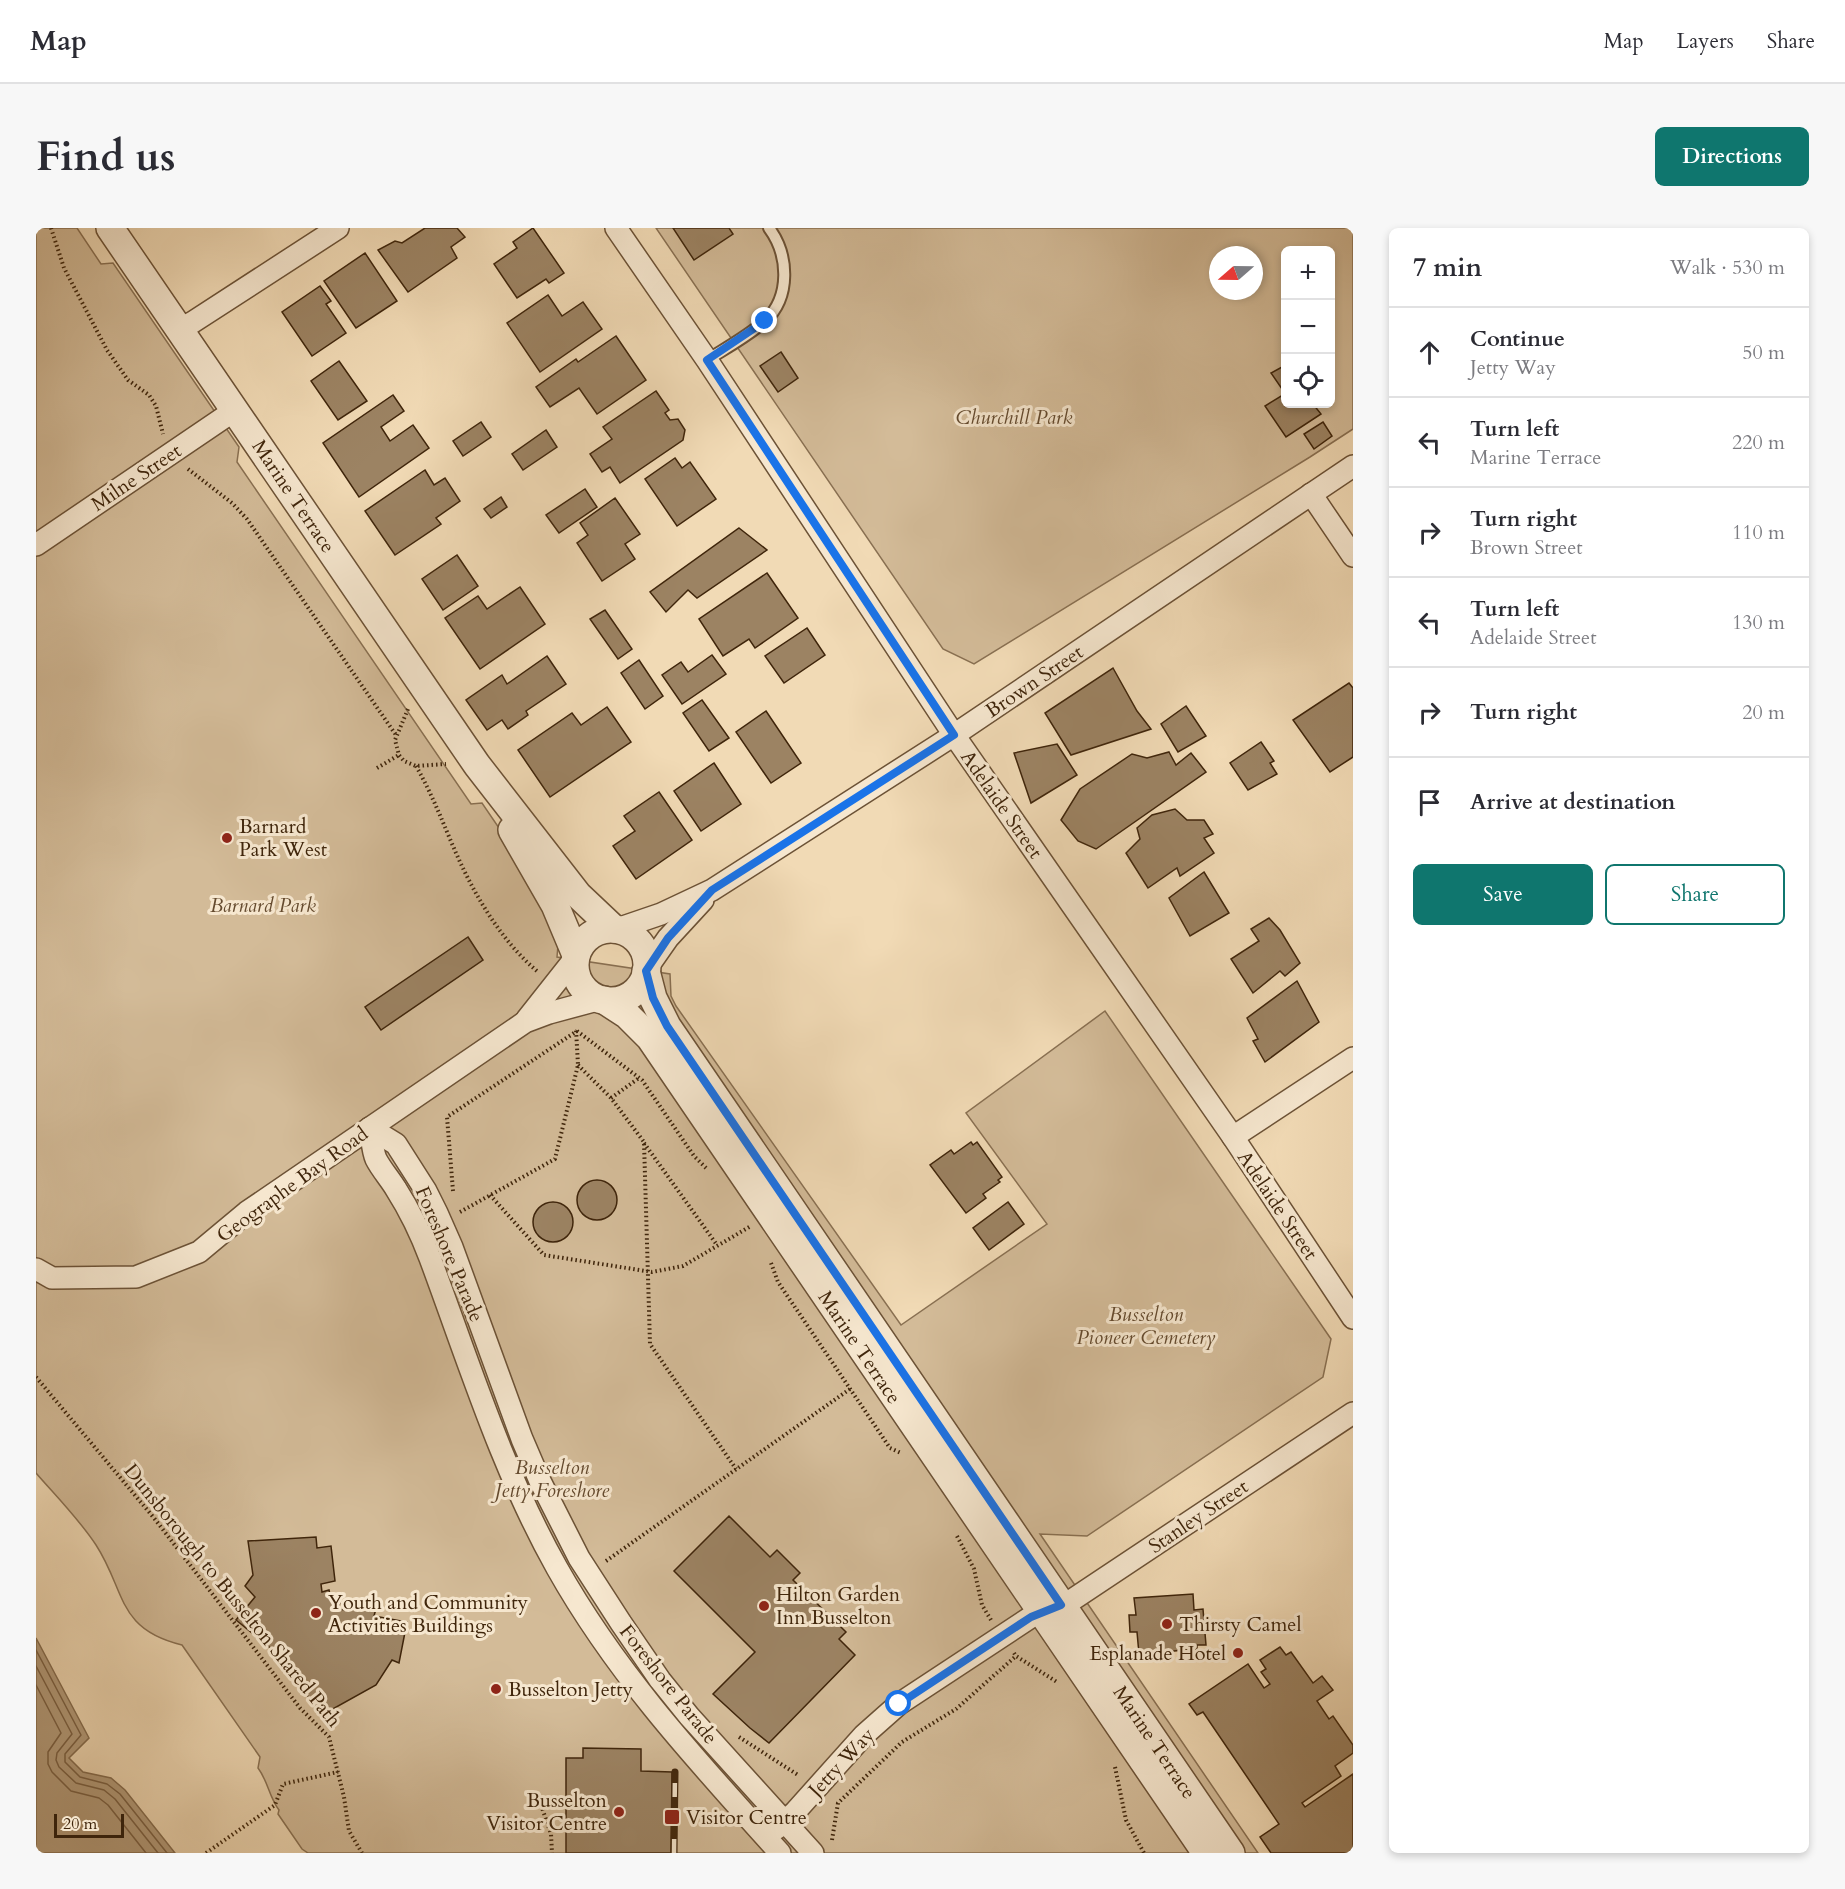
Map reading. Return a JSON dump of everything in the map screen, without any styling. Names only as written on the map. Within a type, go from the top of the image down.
[{"type":"street","name":"Marine Terrace","points":[[110,228],[477,765],[578,895],[616,929]]},
{"type":"street","points":[[180,328],[193,322],[338,228]]},
{"type":"street","name":"Adelaide Street","points":[[616,228],[707,360],[954,735],[1233,1137],[1353,1318]]},
{"type":"street","name":"Milne Street","points":[[36,545],[235,410]]},
{"type":"street","name":"Brown Street","points":[[616,929],[661,914],[712,890],[954,735],[1353,466]]},
{"type":"street","points":[[1311,494],[1353,556]]},
{"type":"street","name":"Marine Terrace","points":[[477,765],[555,905],[576,956]]},
{"type":"street","name":"Brown Street","points":[[647,969],[668,938],[712,890]]},
{"type":"street","points":[[616,929],[636,939],[643,947],[647,969],[643,982],[636,991],[615,1001],[602,1000],[583,988],[575,968],[576,956],[580,946],[595,932],[616,929]]},
{"type":"street","name":"Geographe Bay Road","points":[[525,1022],[576,956]]},
{"type":"street","name":"Marine Terrace","points":[[647,969],[653,998],[667,1026],[1051,1609],[1206,1853]]},
{"type":"street","name":"Marine Terrace","points":[[602,1000],[627,1015],[650,1038],[1051,1609],[1231,1853]]},
{"type":"street","name":"Geographe Bay Road","points":[[36,1269],[52,1278],[136,1277],[199,1252],[247,1212],[525,1022],[568,1007],[602,1000]]},
{"type":"street","points":[[1233,1137],[1353,1058]]},
{"type":"street","name":"Foreshore Parade","points":[[370,1128],[396,1144],[437,1213],[452,1247],[522,1439],[579,1558],[660,1680],[689,1716],[784,1821],[821,1851]]},
{"type":"street","name":"Foreshore Parade","points":[[370,1128],[376,1158],[416,1223],[500,1448],[537,1531],[558,1570],[641,1695],[670,1731],[773,1845]]},
{"type":"street","name":"Stanley Street","points":[[1051,1609],[1074,1599],[1353,1413]]},
{"type":"street","name":"Jetty Way","points":[[773,1845],[784,1821],[795,1812],[864,1735],[899,1704],[1031,1617],[1051,1609]]},
{"type":"lane","points":[[707,360],[765,321],[781,296],[785,266],[782,251],[769,228]]},
{"type":"path","points":[[51,228],[64,268],[107,350],[128,380],[149,394],[158,412],[161,432],[185,467],[232,503],[247,519],[396,735]]},
{"type":"path","points":[[420,682],[396,735],[396,748],[399,755],[416,766],[477,765]]},
{"type":"path","points":[[376,768],[399,755]]},
{"type":"path","points":[[416,766],[429,787],[462,866],[497,927],[532,967],[555,986]]},
{"type":"path","points":[[460,1212],[555,1159],[578,1065],[577,1031],[568,1007]]},
{"type":"path","points":[[577,1031],[639,1077],[693,1156],[710,1173]]},
{"type":"path","points":[[453,1196],[447,1117],[577,1031]]},
{"type":"path","points":[[578,1065],[611,1098],[717,1245]]},
{"type":"path","points":[[611,1098],[639,1077]]},
{"type":"path","points":[[644,1142],[650,1344],[736,1469]]},
{"type":"path","points":[[490,1195],[544,1255],[652,1272],[683,1266],[751,1225]]},
{"type":"path","points":[[456,1204],[464,1221]]},
{"type":"path","points":[[745,1216],[756,1233]]},
{"type":"path","points":[[770,1259],[778,1282],[890,1448],[905,1455]]},
{"type":"path","name":"Dunsborough to Busselton Shared Path","points":[[36,1377],[154,1518],[300,1708],[329,1737],[349,1831],[362,1853]]},
{"type":"path","points":[[606,1561],[850,1389]]},
{"type":"path","points":[[955,1532],[974,1569],[982,1605],[1016,1656],[1061,1684]]},
{"type":"path","points":[[601,1554],[612,1571]]},
{"type":"path","points":[[821,1851],[838,1803],[902,1742],[956,1709],[1016,1656]]},
{"type":"path","points":[[739,1736],[838,1803]]},
{"type":"path","points":[[1113,1759],[1126,1820],[1144,1853]]},
{"type":"path","points":[[207,1853],[275,1805],[282,1784],[338,1772]]},
{"type":"path","points":[[541,1806],[551,1834],[552,1853]]},
{"type":"green space","points":[[36,228],[77,228],[101,264],[113,263],[239,447],[237,462],[471,804],[482,803],[542,891],[558,945],[557,957],[670,974],[671,996],[676,1006],[901,1325],[1047,1224],[966,1113],[1105,1011],[1331,1339],[1323,1377],[1087,1536],[1040,1534],[1258,1853],[308,1853],[302,1849],[278,1814],[279,1810],[258,1768],[260,1757],[182,1645],[161,1638],[145,1629],[134,1618],[96,1545],[36,1473]]},
{"type":"green space","name":"Churchill Park","points":[[656,228],[1353,228],[1353,429],[974,664],[943,649]]},
{"type":"water","points":[[36,1638],[89,1738],[69,1758],[83,1772],[111,1778],[125,1790],[175,1853],[36,1853]]},
{"type":"building","points":[[425,228],[457,228],[465,237],[451,247],[457,258],[408,292],[378,250],[395,241],[402,243]]},
{"type":"building","points":[[533,228],[564,273],[549,283],[546,279],[517,298],[494,264],[517,248],[513,242]]},
{"type":"building","points":[[673,228],[729,228],[733,234],[694,260]]},
{"type":"building","points":[[365,253],[397,301],[356,328],[324,281]]},
{"type":"building","points":[[320,286],[331,301],[326,304],[346,333],[312,356],[282,312]]},
{"type":"building","points":[[548,295],[562,316],[583,302],[602,329],[540,372],[507,323]]},
{"type":"building","points":[[616,336],[646,380],[597,414],[579,388],[550,407],[536,387],[576,359],[578,362]]},
{"type":"building","points":[[781,352],[798,378],[778,392],[760,366]]},
{"type":"building","points":[[339,361],[367,401],[338,420],[311,381]]},
{"type":"building","points":[[1281,368],[1281,388],[1271,373]]},
{"type":"building","points":[[656,391],[669,410],[665,413],[670,420],[678,419],[685,430],[683,440],[620,483],[610,467],[602,472],[590,454],[612,439],[603,427]]},
{"type":"building","points":[[393,395],[404,411],[381,427],[390,441],[413,425],[429,448],[359,497],[323,443]]},
{"type":"building","points":[[1281,396],[1281,408],[1316,408],[1321,414],[1286,437],[1265,406]]},
{"type":"building","points":[[481,422],[491,437],[463,456],[453,441]]},
{"type":"building","points":[[1323,422],[1332,436],[1314,449],[1304,434]]},
{"type":"building","points":[[546,430],[557,447],[523,470],[512,454]]},
{"type":"building","points":[[675,458],[682,468],[690,462],[716,499],[677,526],[645,479]]},
{"type":"building","points":[[425,470],[434,485],[445,478],[460,501],[436,518],[441,524],[395,555],[365,511]]},
{"type":"building","points":[[585,489],[597,507],[559,533],[546,515]]},
{"type":"building","points":[[501,497],[507,507],[491,518],[484,509]]},
{"type":"building","points":[[615,498],[640,534],[625,544],[635,559],[602,581],[577,543],[588,535],[580,523]]},
{"type":"building","points":[[739,528],[767,550],[697,598],[688,590],[666,612],[650,592]]},
{"type":"building","points":[[457,555],[478,586],[443,610],[422,579]]},
{"type":"building","points":[[767,573],[798,618],[755,648],[749,639],[723,656],[699,619]]},
{"type":"building","points":[[520,587],[545,624],[480,669],[445,618],[478,596],[487,609]]},
{"type":"building","points":[[605,610],[632,649],[618,659],[590,619]]},
{"type":"building","points":[[807,628],[825,655],[784,683],[765,656]]},
{"type":"building","points":[[712,655],[726,674],[682,704],[662,675],[681,662],[688,672]]},
{"type":"building","points":[[547,656],[566,684],[526,711],[528,715],[508,729],[502,720],[487,730],[466,700],[502,675],[507,684]]},
{"type":"building","points":[[639,660],[663,696],[645,709],[621,673]]},
{"type":"building","points":[[1113,668],[1137,711],[1151,729],[1071,755],[1045,713]]},
{"type":"building","points":[[1349,683],[1353,688],[1353,757],[1330,772],[1293,720]]},
{"type":"building","points":[[702,700],[729,738],[709,751],[683,713]]},
{"type":"building","points":[[1186,706],[1206,736],[1178,752],[1161,724]]},
{"type":"building","points":[[607,707],[631,742],[550,797],[518,750],[572,713],[581,725]]},
{"type":"building","points":[[766,711],[801,763],[771,783],[736,732]]},
{"type":"building","points":[[1261,742],[1274,761],[1270,763],[1277,774],[1248,790],[1230,763]]},
{"type":"building","points":[[1057,744],[1077,775],[1031,803],[1014,753]]},
{"type":"building","points":[[1169,752],[1176,765],[1191,753],[1206,772],[1096,849],[1078,841],[1061,820],[1080,789],[1132,754],[1147,758]]},
{"type":"building","points":[[714,763],[741,804],[701,831],[674,791]]},
{"type":"building","points":[[659,792],[692,840],[636,879],[613,846],[635,831],[624,816]]},
{"type":"building","points":[[1175,809],[1187,820],[1204,820],[1213,834],[1204,838],[1214,853],[1180,876],[1177,868],[1148,888],[1126,853],[1140,839],[1137,828],[1152,815]]},
{"type":"building","points":[[1204,872],[1229,913],[1190,936],[1169,898]]},
{"type":"building","points":[[1269,918],[1280,930],[1300,963],[1285,976],[1280,971],[1253,993],[1231,959],[1259,941],[1251,929]]},
{"type":"building","points":[[468,937],[483,960],[381,1030],[365,1007]]},
{"type":"building","points":[[1297,981],[1319,1022],[1265,1062],[1253,1041],[1258,1039],[1247,1018]]},
{"type":"building","points":[[971,1142],[973,1145],[977,1142],[1002,1177],[998,1180],[1000,1182],[983,1194],[986,1198],[966,1213],[930,1165],[951,1150],[954,1154]]},
{"type":"building","points":[[597,1180],[611,1186],[617,1200],[611,1214],[597,1220],[583,1214],[577,1200],[583,1186]]},
{"type":"building","points":[[553,1202],[567,1208],[573,1222],[567,1236],[553,1242],[539,1236],[533,1222],[539,1208]]},
{"type":"building","points":[[1008,1202],[1024,1224],[989,1250],[973,1228]]},
{"type":"building","name":"Hilton Garden Inn Busselton","points":[[729,1516],[770,1557],[777,1550],[800,1573],[793,1580],[846,1632],[839,1639],[855,1655],[769,1743],[713,1694],[755,1652],[674,1571]]},
{"type":"building","points":[[316,1537],[317,1548],[331,1546],[335,1581],[321,1584],[322,1592],[329,1590],[331,1599],[340,1603],[338,1609],[346,1610],[349,1601],[377,1605],[374,1616],[407,1622],[399,1663],[392,1660],[376,1685],[322,1715],[274,1651],[236,1620],[255,1597],[245,1586],[253,1575],[248,1541]]},
{"type":"building","name":"Thirsty Camel","points":[[1193,1594],[1194,1610],[1203,1609],[1206,1645],[1197,1645],[1197,1649],[1139,1654],[1137,1632],[1130,1632],[1129,1615],[1136,1615],[1134,1598]]},
{"type":"building","points":[[1280,1647],[1286,1655],[1291,1652],[1313,1683],[1322,1676],[1333,1690],[1317,1701],[1329,1719],[1333,1716],[1353,1745],[1353,1753],[1335,1766],[1341,1776],[1302,1803],[1305,1807],[1353,1774],[1353,1853],[1271,1853],[1260,1837],[1279,1824],[1203,1712],[1197,1715],[1189,1704],[1248,1664],[1264,1688],[1270,1684],[1261,1672],[1266,1669],[1260,1660]]},
{"type":"building","name":"Busselton Visitor Centre","points":[[583,1748],[641,1749],[641,1771],[672,1772],[671,1853],[566,1853],[566,1758],[583,1758]]},
{"type":"railway","points":[[674,1853],[675,1772]]},
{"type":"place","name":"Barnard Park West","points":[[227,838]]},
{"type":"place","name":"Hilton Garden Inn Busselton","points":[[764,1606]]},
{"type":"place","name":"Youth and Community Activities Buildings","points":[[316,1613]]},
{"type":"place","name":"Thirsty Camel","points":[[1167,1624]]},
{"type":"place","name":"Esplanade Hotel","points":[[1238,1653]]},
{"type":"place","name":"Busselton Jetty","points":[[496,1689]]},
{"type":"place","name":"Busselton Visitor Centre","points":[[619,1812]]},
{"type":"place","name":"Visitor Centre","points":[[672,1817]]},
{"type":"route","points":[[765,321],[707,360],[954,735],[712,890],[668,938],[646,971],[653,998],[667,1026],[1061,1605],[1031,1617],[899,1704]]},
{"type":"park label","name":"Barnard Park","points":[[263,905]]},
{"type":"park label","name":"Busselton Pioneer Cemetery","points":[[1146,1326]]},
{"type":"park label","name":"Busselton Jetty Foreshore","points":[[552,1478]]}]
